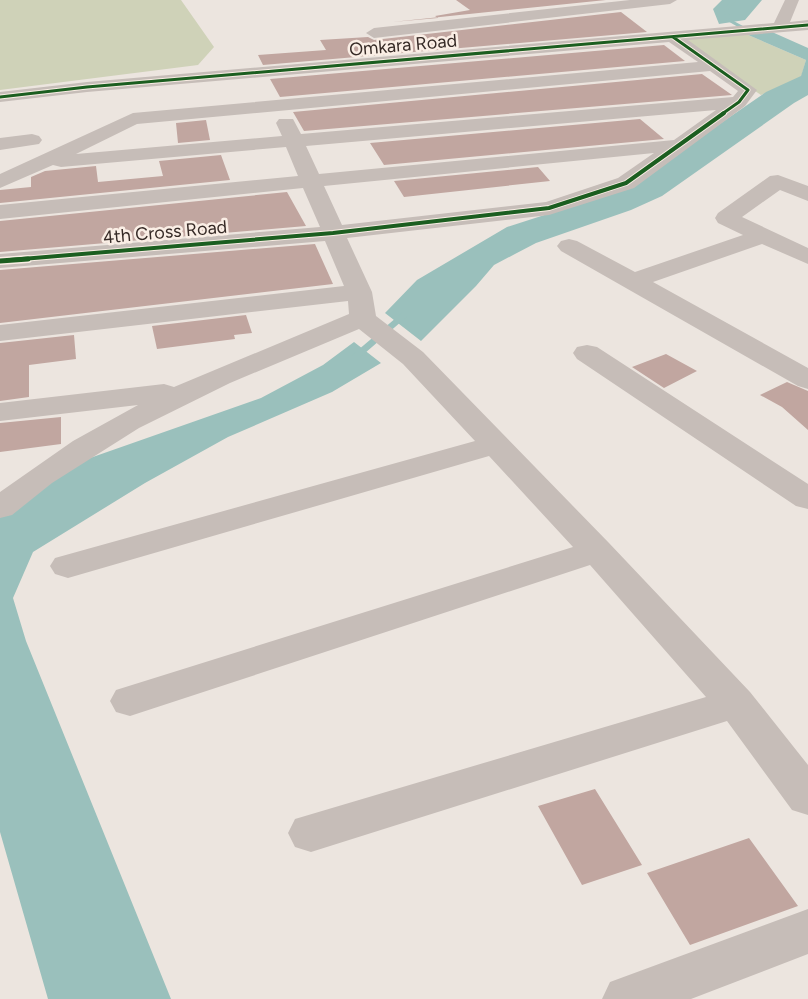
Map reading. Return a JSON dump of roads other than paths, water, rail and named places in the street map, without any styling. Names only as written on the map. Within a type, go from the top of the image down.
[{"type":"street","points":[[374,33],[624,2],[670,0]]},
{"type":"street","points":[[774,28],[792,0]]},
{"type":"street","points":[[39,163],[739,102],[748,90],[713,66],[680,36],[624,2]]},
{"type":"street","points":[[442,25],[477,53]]},
{"type":"street","name":"Omkara Road","points":[[0,97],[87,87],[808,25]]},
{"type":"street","points":[[0,182],[133,119],[713,66]]},
{"type":"street","points":[[250,73],[278,105],[364,312],[413,358],[597,551],[736,703],[808,797]]},
{"type":"street","name":"4th Cross Road","points":[[0,261],[333,233],[549,208],[626,183],[739,102]]},
{"type":"street","points":[[0,144],[32,140]]},
{"type":"street","points":[[0,212],[680,145]]},
{"type":"street","points":[[808,194],[778,181],[726,218],[808,257]]},
{"type":"street","points":[[633,281],[763,236]]},
{"type":"street","points":[[569,246],[808,380]]},
{"type":"street","points":[[0,333],[364,312]]},
{"type":"street","points":[[2,505],[96,438],[187,390],[364,312]]},
{"type":"street","points":[[587,353],[808,499]]},
{"type":"street","points":[[0,412],[187,390]]},
{"type":"street","points":[[68,567],[495,445]]},
{"type":"street","points":[[130,701],[597,551]]},
{"type":"street","points":[[311,833],[736,703]]},
{"type":"street","points":[[655,995],[808,931]]},
{"type":"water","points":[[722,0],[762,0],[745,20],[719,24],[713,9]]},
{"type":"water","points":[[772,32],[808,48],[808,95],[662,196],[631,210],[536,243],[494,265],[421,341],[385,313],[417,280],[507,227],[625,189],[766,92],[801,76],[806,60],[746,34]]},
{"type":"water","points":[[354,342],[381,363],[332,392],[228,437],[145,483],[33,552],[13,598],[26,641],[171,999],[48,999],[0,832],[0,517],[11,505],[90,458],[261,398],[323,365]]},
{"type":"waterway","points":[[735,0],[726,9],[728,20],[752,33]]},
{"type":"waterway","points":[[354,358],[406,314]]}]
